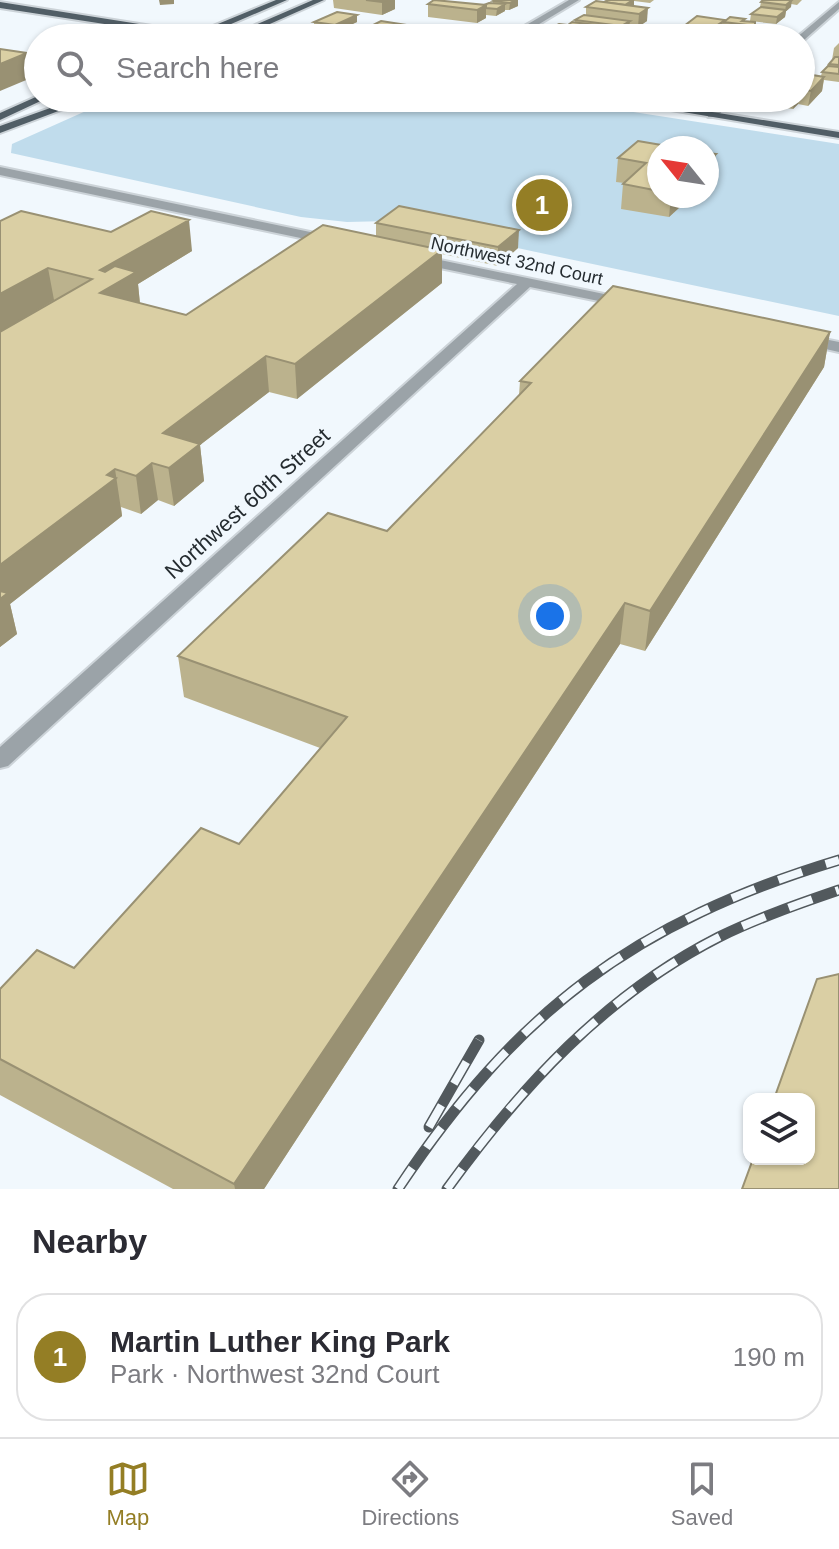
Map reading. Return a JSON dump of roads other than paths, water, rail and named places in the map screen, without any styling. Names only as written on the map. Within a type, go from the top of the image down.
[{"type":"main road","points":[[225,24],[283,0]]},
{"type":"main road","points":[[263,24],[320,0]]},
{"type":"main road","points":[[0,5],[115,24]]},
{"type":"main road","points":[[0,117],[24,106]]},
{"type":"main road","points":[[0,130],[50,112]]},
{"type":"main road","points":[[693,112],[839,135]]},
{"type":"street","points":[[533,24],[575,0]]},
{"type":"street","points":[[815,26],[839,5]]},
{"type":"street","points":[[712,115],[716,112]]},
{"type":"street","points":[[0,171],[348,244]]},
{"type":"street","name":"Northwest 32nd Court","points":[[408,257],[642,306]]},
{"type":"street","name":"Northwest 60th Street","points":[[0,760],[527,282]]},
{"type":"street","points":[[793,338],[839,347]]},
{"type":"railway","points":[[398,1189],[442,1126],[488,1071],[535,1023],[586,981],[640,944],[700,913],[766,885],[839,860]]},
{"type":"railway","points":[[447,1189],[505,1115],[568,1046],[639,986],[719,937],[763,917],[839,890]]},
{"type":"railway","points":[[429,1127],[479,1040]]},
{"type":"place","name":"Martin Luther King Park","points":[[542,205]]}]
